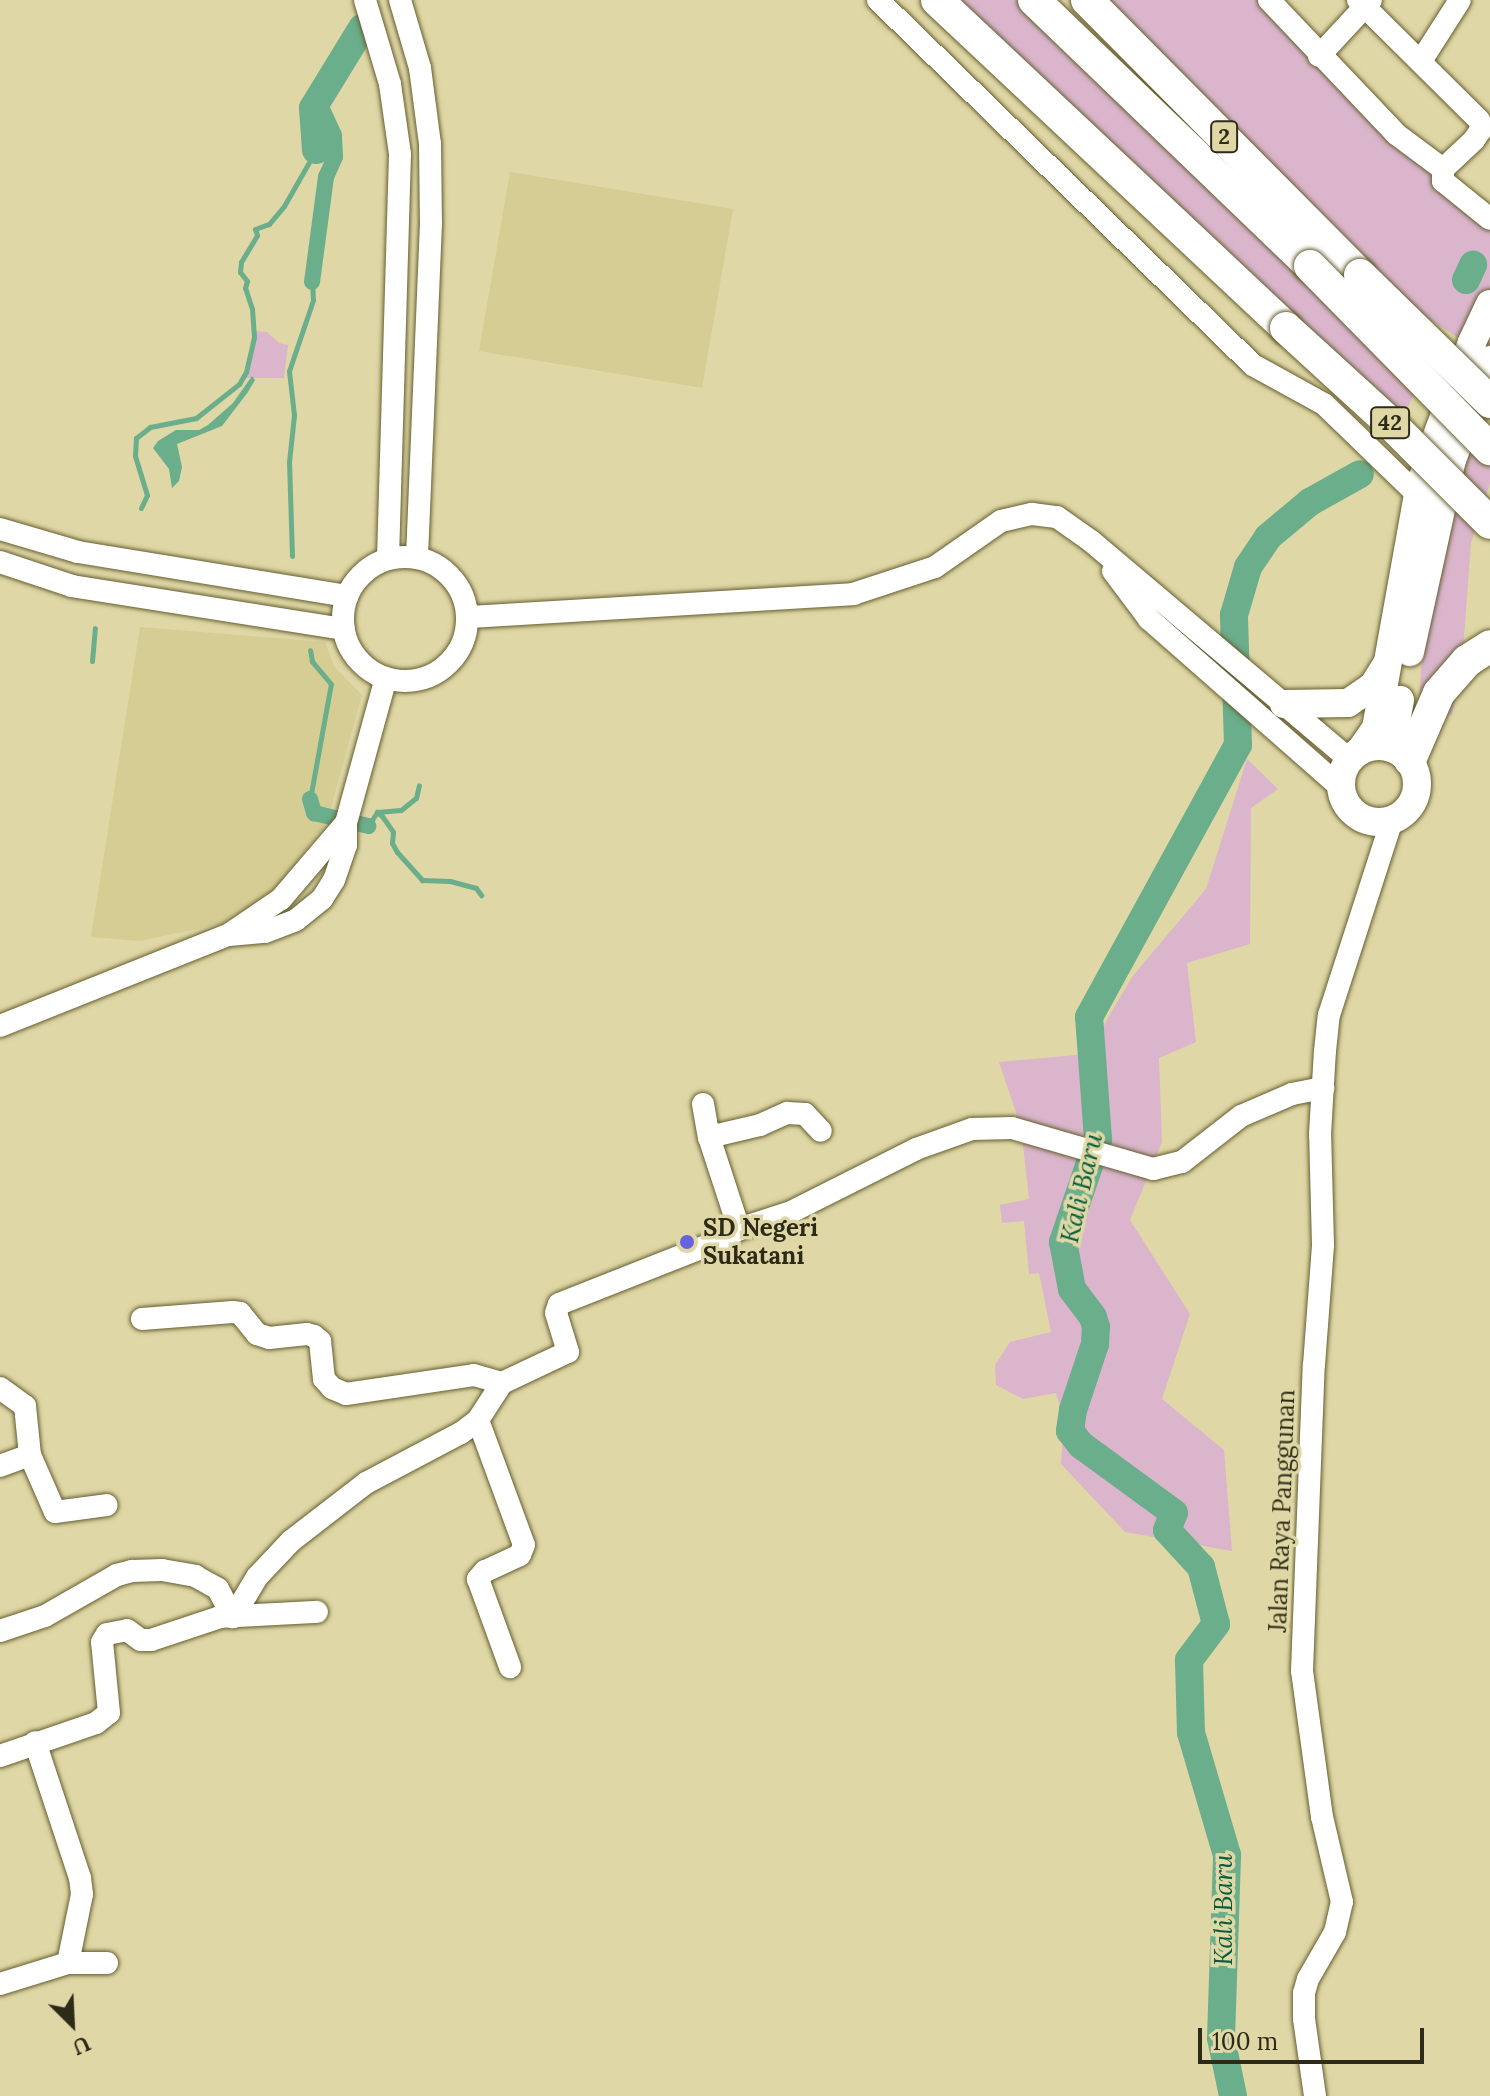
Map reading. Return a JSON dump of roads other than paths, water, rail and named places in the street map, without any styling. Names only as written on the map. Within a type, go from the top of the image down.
[{"type":"highway","name":"42","points":[[937,0],[1390,423],[1490,523]]},
{"type":"highway","name":"2","points":[[1034,0],[1310,266],[1490,449]]},
{"type":"highway","name":"2","points":[[1087,0],[1490,402]]},
{"type":"highway","points":[[1400,754],[1439,693],[1467,661],[1490,646]]},
{"type":"main road","points":[[1350,766],[1373,746],[1400,754],[1418,782],[1417,795],[1403,815],[1381,822],[1360,817],[1345,802],[1350,766],[1376,728],[1390,658],[1408,486],[1490,304]]},
{"type":"main road","points":[[1400,754],[1452,460],[1490,360]]},
{"type":"main road","points":[[1276,708],[1348,703],[1373,686],[1390,658]]},
{"type":"street","points":[[365,0],[390,84],[400,154],[388,559]]},
{"type":"street","points":[[400,0],[420,68],[430,144],[431,223],[417,557]]},
{"type":"street","points":[[878,0],[1253,365],[1324,404],[1408,486]]},
{"type":"street","points":[[1269,0],[1396,134],[1490,219]]},
{"type":"street","points":[[1421,61],[1460,0]]},
{"type":"street","points":[[1319,56],[1365,2],[1474,113],[1482,128],[1443,175]]},
{"type":"street","points":[[1474,113],[1490,96]]},
{"type":"street","points":[[468,617],[853,594],[935,567],[1001,521],[1032,514],[1057,517],[1091,541],[1196,629],[1276,708],[1350,766]]},
{"type":"street","points":[[0,529],[78,552],[347,596]]},
{"type":"street","points":[[1091,541],[1149,619],[1195,661],[1276,708]]},
{"type":"street","points":[[417,557],[438,566],[455,580],[465,600],[468,617],[459,650],[449,663],[420,679],[386,678],[358,660],[344,629],[347,596],[371,567],[388,559],[417,557]]},
{"type":"street","points":[[0,562],[72,586],[344,629]]},
{"type":"street","points":[[228,935],[265,932],[296,920],[322,899],[334,880],[346,845],[346,823],[386,678]]},
{"type":"street","name":"Jalan Raya Panggunan","points":[[1315,2096],[1304,2019],[1304,1993],[1308,1979],[1335,1932],[1342,1902],[1322,1817],[1302,1671],[1314,1365],[1323,1245],[1323,1088],[1329,1015],[1380,865],[1392,820]]},
{"type":"street","points":[[0,1026],[228,935],[281,899],[346,823]]},
{"type":"street","points":[[301,876],[322,899]]},
{"type":"street","points":[[233,1617],[257,1577],[291,1541],[366,1483],[461,1433],[478,1420],[502,1383],[568,1352],[556,1313],[559,1304],[716,1242],[739,1229],[791,1212],[916,1149],[972,1129],[1012,1128],[1153,1169],[1169,1167],[1195,1154],[1219,1130],[1241,1116],[1292,1094],[1323,1088]]},
{"type":"street","points":[[703,1104],[709,1137],[739,1229]]},
{"type":"street","points":[[709,1137],[760,1125],[787,1113],[805,1114],[821,1131]]},
{"type":"street","points":[[142,1319],[233,1312],[240,1313],[257,1334],[269,1338],[314,1336],[320,1341],[324,1379],[332,1388],[346,1394],[474,1375],[502,1383]]},
{"type":"street","points":[[0,1388],[25,1406],[30,1455],[55,1512],[107,1505]]},
{"type":"street","points":[[478,1420],[524,1545],[520,1555],[485,1571],[478,1579],[510,1667]]},
{"type":"street","points":[[0,1466],[30,1455]]},
{"type":"street","points":[[0,1631],[45,1616],[117,1575],[132,1571],[162,1570],[195,1576],[218,1589],[233,1617]]},
{"type":"street","points":[[0,1756],[96,1723],[109,1713],[102,1642],[107,1634],[127,1630],[141,1640],[151,1640],[233,1617],[317,1612]]},
{"type":"street","points":[[35,1742],[82,1886],[68,1963]]},
{"type":"street","points":[[0,1984],[68,1963],[107,1963]]},
{"type":"waterway","points":[[316,150],[313,108],[362,28]]},
{"type":"waterway","points":[[312,282],[326,177],[335,157],[334,135],[317,98]]},
{"type":"waterway","points":[[141,508],[147,495],[135,456],[136,438],[150,427],[196,418],[239,384],[246,372],[254,337],[252,309],[245,288],[247,281],[240,272],[241,262],[257,235],[255,229],[269,224],[284,206],[316,150]]},
{"type":"waterway","name":"Kali Baru","points":[[1466,280],[1473,265]]},
{"type":"waterway","points":[[292,556],[289,462],[294,415],[289,371],[313,300],[312,282]]},
{"type":"waterway","name":"Kali Baru","points":[[1233,2096],[1221,2038],[1227,1855],[1191,1733],[1189,1660],[1216,1624],[1201,1567],[1167,1530],[1174,1513],[1081,1445],[1070,1431],[1073,1410],[1095,1344],[1096,1327],[1093,1317],[1072,1289],[1063,1242],[1098,1139],[1089,1017],[1238,745],[1234,615],[1248,567],[1268,537],[1310,502],[1360,474]]},
{"type":"waterway","points":[[92,661],[95,628]]},
{"type":"waterway","points":[[310,650],[312,661],[331,684],[310,799]]},
{"type":"waterway","points":[[377,812],[401,810],[416,798],[419,785]]},
{"type":"waterway","points":[[310,799],[314,813],[368,826]]},
{"type":"waterway","points":[[368,826],[377,812],[382,816],[393,832],[392,843],[397,852],[422,880],[450,881],[476,888],[481,895]]},
{"type":"place","name":"SD Negeri Sukatani","points":[[687,1242]]}]
